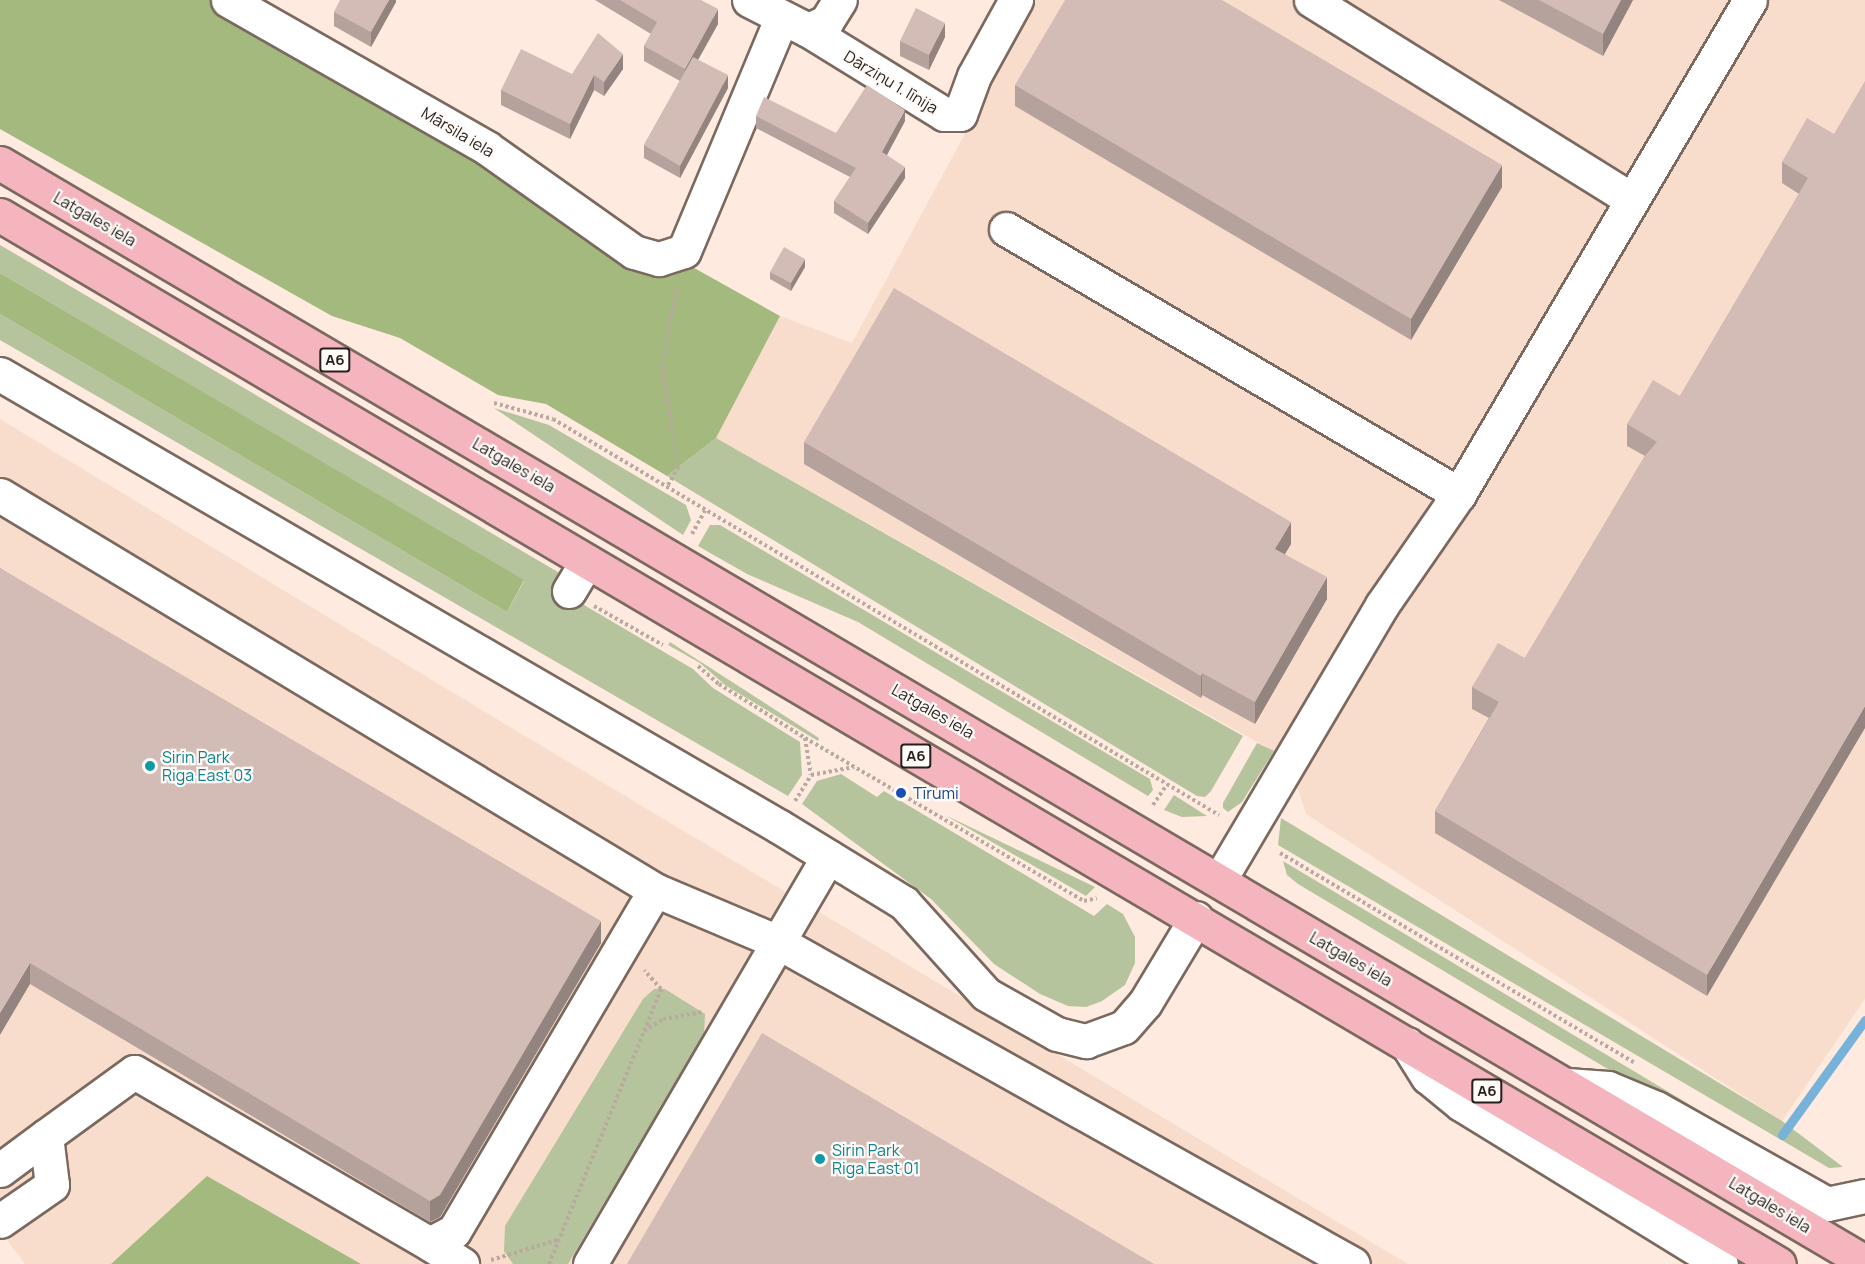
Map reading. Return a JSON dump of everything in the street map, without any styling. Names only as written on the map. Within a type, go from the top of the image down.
[{"type":"highway","name":"Latgales iela","points":[[0,163],[1220,879],[1865,1262]]},
{"type":"highway","name":"A6","points":[[0,215],[586,563],[1196,918],[1779,1264]]},
{"type":"highway","points":[[1196,918],[1220,879]]},
{"type":"street","name":"Mārsila iela","points":[[228,0],[487,148],[634,252],[659,259],[684,251]]},
{"type":"street","points":[[749,0],[795,25],[826,22],[840,0]]},
{"type":"street","name":"Dārziņu 1. līnija","points":[[795,25],[944,114],[960,114],[974,76],[1016,0]]},
{"type":"street","points":[[1311,0],[1632,200]]},
{"type":"street","points":[[1220,879],[1382,605],[1459,494],[1750,0]]},
{"type":"street","points":[[684,251],[795,25]]},
{"type":"street","points":[[1006,229],[1459,494]]},
{"type":"street","points":[[0,374],[828,856],[903,903],[986,994],[1057,1034],[1086,1041],[1124,1027],[1145,1004],[1196,918]]},
{"type":"street","points":[[0,495],[655,890],[776,941],[1353,1264]]},
{"type":"street","points":[[569,591],[586,563]]},
{"type":"street","points":[[590,1264],[776,941],[828,856]]},
{"type":"street","points":[[430,1244],[454,1231],[655,890]]},
{"type":"street","name":"A6","points":[[1407,1044],[1428,1077],[1461,1104],[1721,1264]]},
{"type":"street","points":[[0,1170],[134,1072],[430,1244],[474,1263]]},
{"type":"street","points":[[1567,1085],[1608,1088],[1656,1108],[1827,1204],[1864,1196]]},
{"type":"street","points":[[0,1221],[52,1185],[46,1136]]},
{"type":"path","points":[[668,485],[678,468],[662,366],[684,251]]},
{"type":"path","points":[[494,402],[553,419],[668,485],[1219,815]]},
{"type":"path","points":[[687,543],[706,508]]},
{"type":"path","points":[[569,591],[666,647]]},
{"type":"path","points":[[697,664],[718,684],[805,738],[1084,901],[1095,901],[1102,890]]},
{"type":"path","points":[[780,827],[811,776],[805,738]]},
{"type":"path","points":[[811,776],[855,767]]},
{"type":"path","points":[[1153,805],[1167,784]]},
{"type":"path","points":[[1280,853],[1635,1063]]},
{"type":"path","points":[[549,1264],[661,989],[623,944]]},
{"type":"path","points":[[644,1031],[663,1019],[740,1005]]},
{"type":"path","points":[[474,1263],[559,1239]]},
{"type":"shaded area","points":[[1025,0],[1865,0],[1865,999],[1782,1121],[1306,814],[1289,760],[716,438],[780,316],[852,343],[969,126]]},
{"type":"shaded area","points":[[0,419],[1408,1264],[361,1264],[207,1176],[111,1264],[25,1264],[0,1231]]},
{"type":"green space","points":[[0,0],[215,0],[780,316],[716,438],[667,476],[546,404],[498,395],[400,338],[332,316],[0,129]]},
{"type":"green space","points":[[0,245],[563,575],[555,588],[693,669],[713,688],[800,742],[802,775],[788,796],[0,340],[0,314],[507,612],[524,581],[0,273]]},
{"type":"green space","points":[[0,273],[524,580],[507,612],[0,314]]},
{"type":"green space","points":[[494,408],[549,425],[686,505],[691,520],[683,535]]},
{"type":"green space","points":[[716,438],[1243,736],[1211,791],[1205,797],[1197,796],[667,476]]},
{"type":"green space","points":[[710,525],[720,525],[1150,779],[1153,790],[1148,796],[858,622],[747,574],[698,546]]},
{"type":"green space","points":[[670,642],[819,738],[818,741],[725,685],[700,663],[668,645]]},
{"type":"green space","points":[[1257,743],[1274,751],[1242,802],[1228,812],[1223,808],[1223,803]]},
{"type":"green space","points":[[841,774],[877,797],[884,791],[1094,916],[1107,904],[1123,914],[1135,937],[1135,963],[1125,985],[1102,1001],[1086,1007],[1068,1006],[1040,994],[994,964],[931,899],[802,804],[817,781]]},
{"type":"green space","points":[[1174,795],[1207,816],[1182,817],[1164,810]]},
{"type":"green space","points":[[945,815],[1095,887],[1086,896]]},
{"type":"green space","points":[[1281,818],[1782,1121],[1843,1167],[1829,1168],[1278,845]]},
{"type":"green space","points":[[1283,861],[1804,1173],[1787,1176],[1298,884],[1287,875]]},
{"type":"green space","points":[[654,989],[665,989],[705,1014],[704,1035],[568,1264],[513,1264],[504,1251],[505,1226],[643,999]]},
{"type":"green space","points":[[207,1176],[361,1264],[111,1264]]},
{"type":"building","points":[[340,0],[389,0],[371,32],[334,12]]},
{"type":"building","points":[[620,0],[701,0],[718,9],[685,69],[644,46],[657,22]]},
{"type":"building","points":[[1065,0],[1222,0],[1502,165],[1411,319],[1015,85]]},
{"type":"building","points":[[1539,0],[1621,0],[1603,34]]},
{"type":"building","points":[[916,8],[945,23],[929,55],[900,41]]},
{"type":"building","points":[[598,33],[623,54],[604,82],[594,75],[570,124],[501,90],[521,49],[572,74]]},
{"type":"building","points":[[693,57],[728,75],[680,166],[644,145]]},
{"type":"building","points":[[1865,81],[1865,706],[1707,975],[1435,811],[1499,702],[1472,687],[1498,643],[1525,658],[1644,457],[1657,442],[1627,424],[1653,380],[1680,396],[1808,178],[1782,162],[1807,118],[1834,134]]},
{"type":"building","points":[[867,85],[905,110],[882,152],[905,167],[868,223],[834,201],[856,168],[756,116],[764,97],[836,133]]},
{"type":"building","points":[[784,247],[805,259],[791,283],[770,272]]},
{"type":"building","points":[[894,288],[1291,522],[1275,549],[1327,577],[1255,702],[1202,673],[1201,676],[804,442]]},
{"type":"building","name":"Sirin Park Riga East 03","points":[[0,568],[601,921],[440,1195],[430,1201],[30,963],[0,1013]]},
{"type":"building","name":"Sirin Park Riga East 01","points":[[762,1033],[1154,1264],[627,1264]]},
{"type":"waterway","points":[[1782,1135],[1865,1020]]},
{"type":"place","name":"Sirin Park Riga East 03","points":[[150,766]]},
{"type":"place","name":"Tīrumi","points":[[901,793]]},
{"type":"place","name":"Sirin Park Riga East 01","points":[[820,1159]]}]
